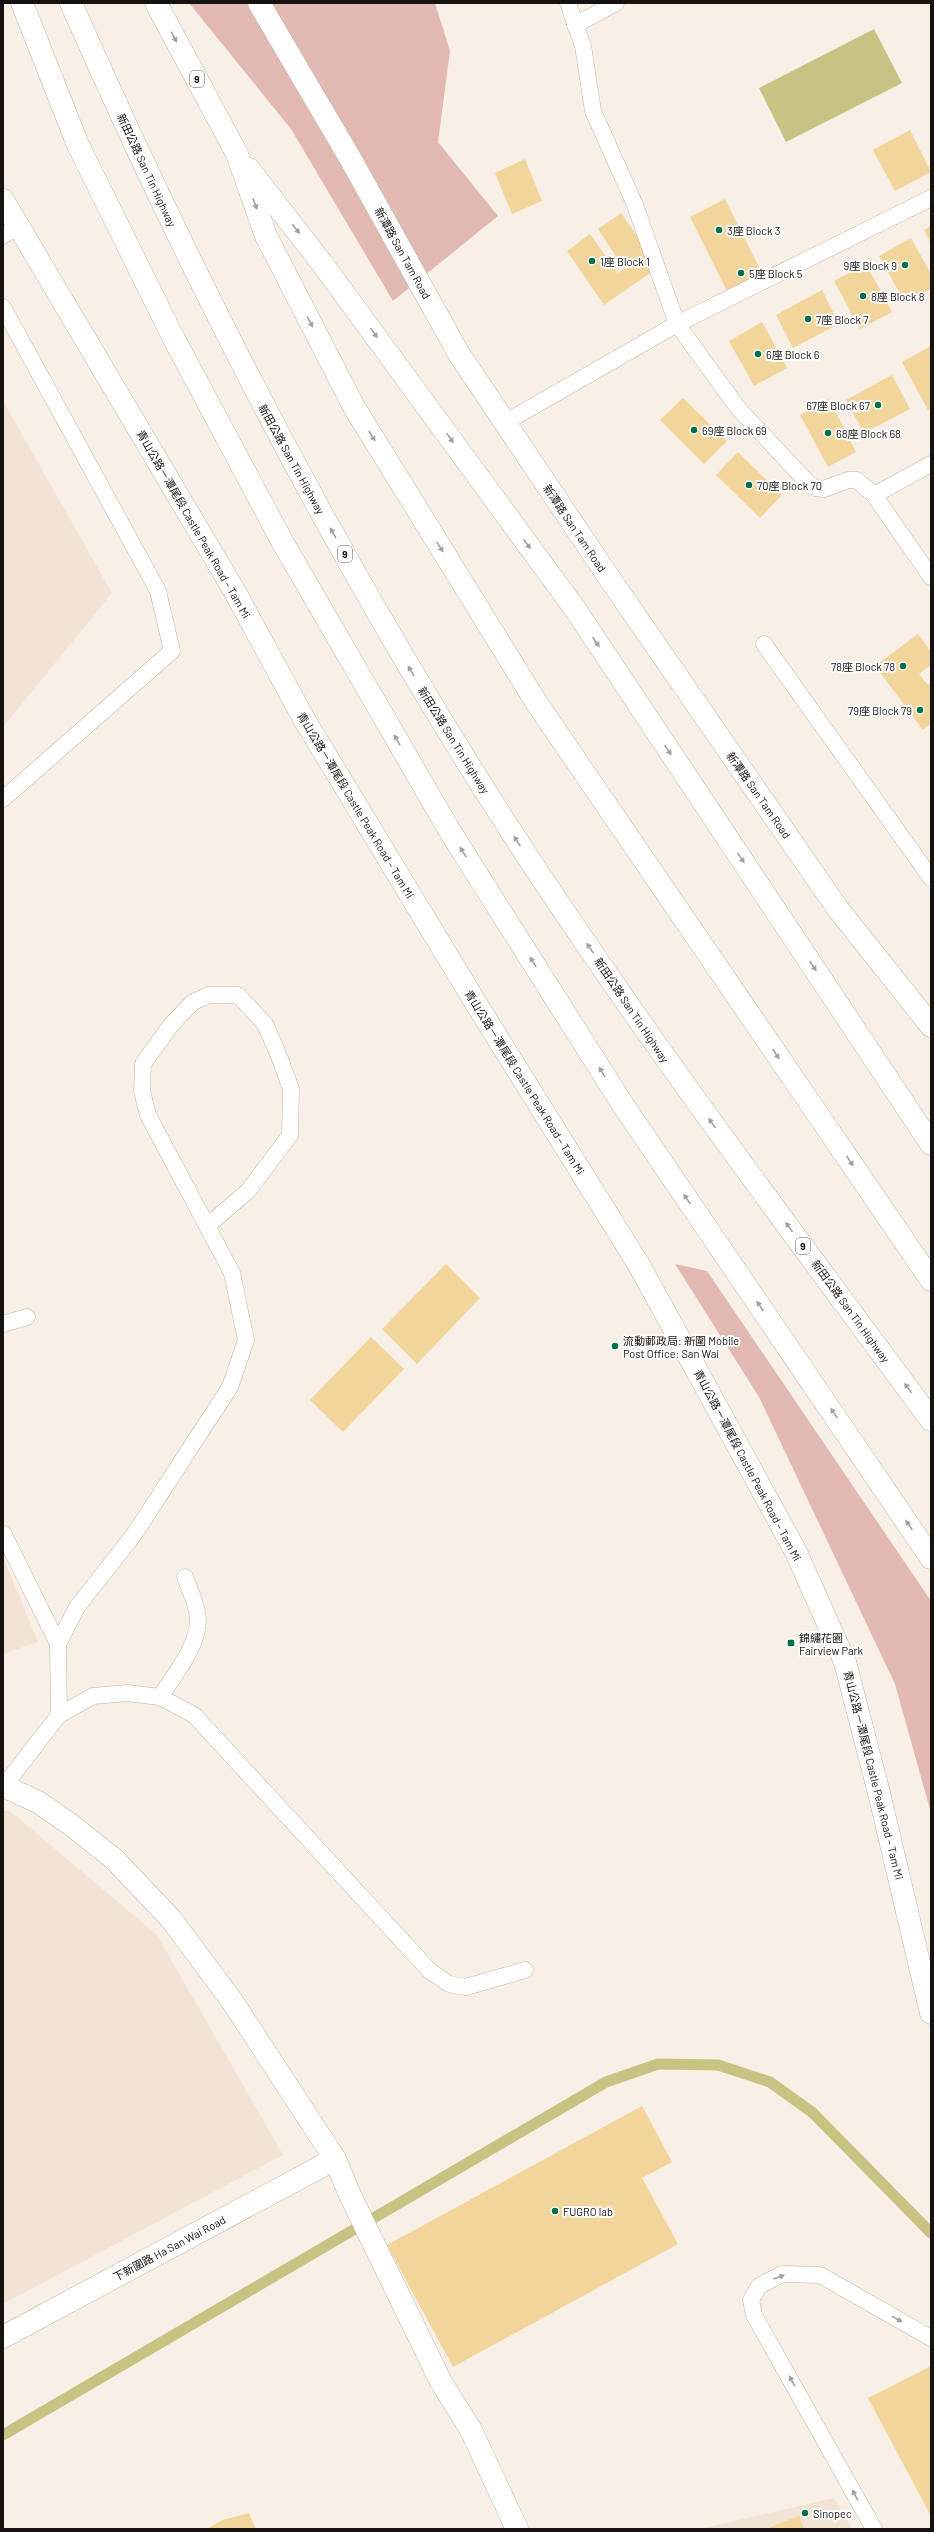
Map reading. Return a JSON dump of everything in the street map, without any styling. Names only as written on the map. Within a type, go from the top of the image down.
[{"type":"main road","points":[[22,3],[78,144],[173,336],[282,543],[451,832],[623,1105],[931,1558]]},
{"type":"main road","name":"新田公路 San Tin Highway","points":[[71,3],[203,290],[288,453],[410,670],[518,842],[675,1073],[931,1420]]},
{"type":"main road","name":"9","points":[[156,3],[238,154],[266,236],[358,414],[536,702],[931,1280]]},
{"type":"main road","name":"新潭路 San Tam Road","points":[[259,3],[350,158],[459,354],[504,423],[833,902],[931,1026]]},
{"type":"main road","points":[[238,154],[324,266],[575,609],[931,1144]]},
{"type":"main road","name":"青山公路－潭尾段 Castle Peak Road – Tam Mi","points":[[3,200],[11,231],[235,592],[304,719],[477,1005],[639,1265],[796,1552],[845,1662],[881,1801],[931,2013]]},
{"type":"main road","points":[[4,1786],[38,1802],[76,1828],[114,1859],[171,1920],[232,2001],[335,2159],[350,2195],[378,2249],[442,2382],[471,2430],[517,2529]]},
{"type":"main road","name":"下新圍路 Ha San Wai Road","points":[[3,2337],[335,2159]]},
{"type":"lane","points":[[568,3],[583,46],[593,111],[635,205],[676,324],[738,408],[806,482],[814,488],[824,490],[848,480],[857,480],[874,495],[931,577]]},
{"type":"lane","points":[[575,25],[616,3]]},
{"type":"lane","points":[[504,423],[676,324],[931,198]]},
{"type":"lane","points":[[3,307],[158,591],[172,651],[3,799]]},
{"type":"lane","points":[[874,495],[931,464]]},
{"type":"lane","points":[[764,644],[931,878]]},
{"type":"lane","points":[[58,1644],[77,1607],[134,1536],[230,1387],[246,1340],[232,1273],[207,1226],[148,1115],[142,1091],[143,1064],[171,1026],[193,1002],[209,995],[238,995],[265,1024],[291,1089],[290,1135],[248,1191],[207,1226]]},
{"type":"lane","points":[[3,1324],[27,1317]]},
{"type":"lane","points":[[3,1533],[58,1644],[59,1715]]},
{"type":"lane","points":[[160,1697],[180,1667],[195,1637],[198,1614],[185,1577]]},
{"type":"lane","points":[[4,1786],[59,1715],[93,1696],[128,1693],[160,1697],[194,1715],[430,1972],[448,1984],[466,1987],[525,1970]]},
{"type":"lane","points":[[874,2529],[754,2315],[751,2300],[759,2286],[782,2274],[820,2275],[931,2338]]},
{"type":"shaded area","points":[[189,3],[435,3],[450,51],[438,142],[498,216],[393,301],[291,129]]},
{"type":"shaded area","points":[[874,29],[902,83],[786,142],[759,88]]},
{"type":"shaded area","points":[[3,401],[112,593],[3,727]]},
{"type":"shaded area","points":[[675,1264],[707,1271],[931,1601],[931,1813],[895,1684],[759,1397]]},
{"type":"shaded area","points":[[3,1557],[38,1642],[3,1654]]},
{"type":"shaded area","points":[[3,1811],[10,1811],[157,1935],[283,2155],[3,2304]]},
{"type":"shaded area","name":"Sinopec","points":[[834,2498],[852,2529],[700,2529]]},
{"type":"building","points":[[910,130],[931,172],[895,191],[873,150]]},
{"type":"building","points":[[525,159],[542,201],[512,214],[495,173]]},
{"type":"building","points":[[725,199],[768,285],[733,303],[690,217]]},
{"type":"building","points":[[621,213],[659,267],[604,305],[567,251],[590,234],[618,273],[624,269],[598,229]]},
{"type":"building","points":[[931,226],[931,244],[924,230]]},
{"type":"building","name":"9座 Block 9","points":[[911,238],[931,274],[931,289],[905,303],[879,256]]},
{"type":"building","name":"8座 Block 8","points":[[866,264],[892,312],[860,329],[834,281]]},
{"type":"building","name":"7座 Block 7","points":[[822,290],[839,324],[793,348],[776,315]]},
{"type":"building","name":"6座 Block 6","points":[[762,322],[787,368],[754,386],[729,341]]},
{"type":"building","points":[[931,346],[931,409],[928,410],[902,362]]},
{"type":"building","name":"67座 Block 67","points":[[892,375],[910,409],[864,433],[846,400]]},
{"type":"building","name":"69座 Block 69","points":[[683,398],[727,441],[704,464],[660,420]]},
{"type":"building","name":"68座 Block 68","points":[[829,399],[856,452],[828,467],[800,415]]},
{"type":"building","name":"70座 Block 70","points":[[738,452],[782,495],[760,518],[716,475]]},
{"type":"building","name":"78座 Block 78","points":[[918,634],[931,652],[931,665],[919,674],[928,685],[931,682],[931,723],[923,730],[875,666]]},
{"type":"building","points":[[446,1264],[480,1298],[417,1364],[382,1329]]},
{"type":"building","points":[[371,1337],[404,1369],[343,1432],[310,1400]]},
{"type":"building","name":"FUGRO lab","points":[[642,2106],[672,2162],[642,2178],[678,2244],[453,2367],[387,2245]]},
{"type":"building","points":[[931,2366],[931,2516],[868,2398]]},
{"type":"building","points":[[249,2513],[256,2529],[207,2529],[222,2520]]},
{"type":"building","points":[[799,2516],[804,2529],[766,2529]]},
{"type":"waterway","points":[[3,2435],[606,2082],[658,2064],[718,2065],[770,2082],[813,2113],[931,2233]]},
{"type":"place","name":"3座 Block 3","points":[[719,230]]},
{"type":"place","name":"1座 Block 1","points":[[592,261]]},
{"type":"place","name":"9座 Block 9","points":[[905,265]]},
{"type":"place","name":"5座 Block 5","points":[[741,273]]},
{"type":"place","name":"8座 Block 8","points":[[863,296]]},
{"type":"place","name":"7座 Block 7","points":[[808,319]]},
{"type":"place","name":"6座 Block 6","points":[[758,354]]},
{"type":"place","name":"67座 Block 67","points":[[878,405]]},
{"type":"place","name":"69座 Block 69","points":[[694,430]]},
{"type":"place","name":"68座 Block 68","points":[[828,433]]},
{"type":"place","name":"70座 Block 70","points":[[749,485]]},
{"type":"place","name":"78座 Block 78","points":[[903,666]]},
{"type":"place","name":"79座 Block 79","points":[[920,710]]},
{"type":"place","name":"流動郵政局: 新圍 Mobile Post Office: San Wai","points":[[615,1346]]},
{"type":"place","name":"錦繡花園 Fairview Park","points":[[791,1643]]},
{"type":"place","name":"FUGRO lab","points":[[555,2211]]},
{"type":"place","name":"Sinopec","points":[[805,2513]]}]
